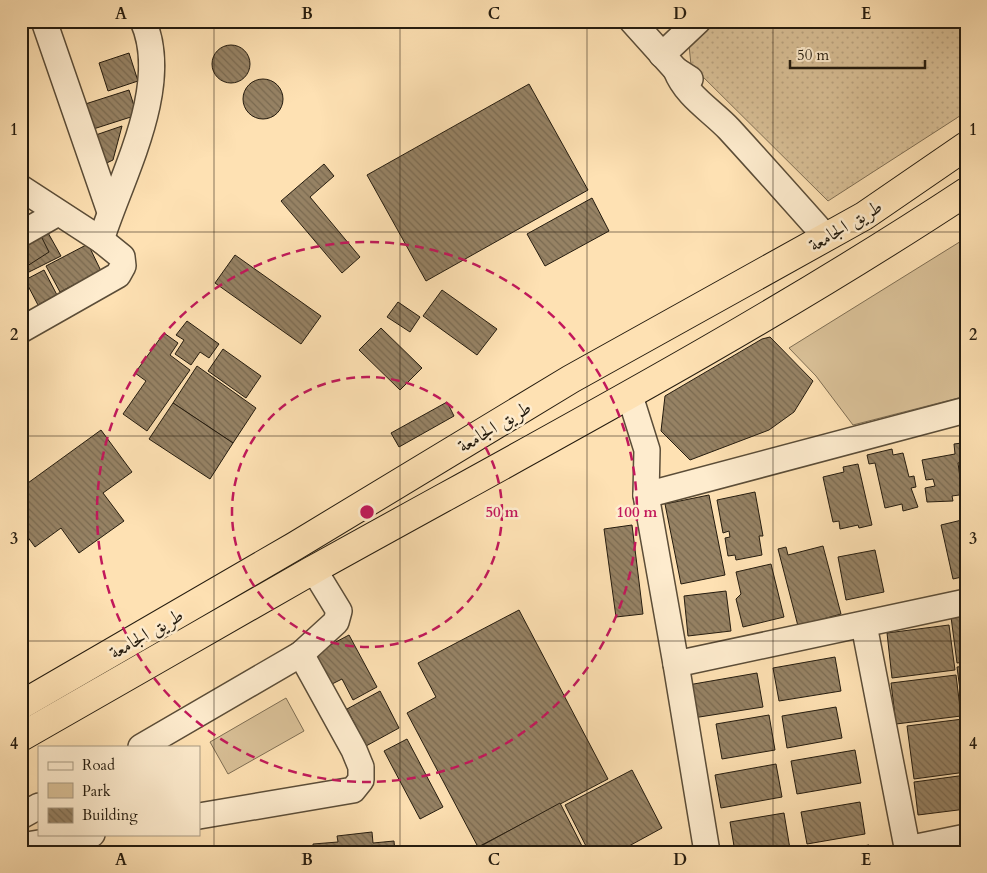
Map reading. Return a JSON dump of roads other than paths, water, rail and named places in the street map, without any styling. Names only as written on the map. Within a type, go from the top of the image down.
[{"type":"highway","name":"طريق الجامعة","points":[[21,705],[296,546],[571,379],[864,216],[966,146]]},
{"type":"highway","name":"طريق الجامعة","points":[[21,738],[314,570],[630,396],[863,259],[966,192]]},
{"type":"street","points":[[44,21],[110,212]]},
{"type":"street","points":[[101,240],[150,98],[151,60],[147,30],[143,21]]},
{"type":"street","points":[[632,21],[669,62],[695,84],[720,114],[727,127],[826,237]]},
{"type":"street","points":[[669,62],[698,21]]},
{"type":"street","points":[[21,188],[101,240],[122,257],[122,266],[118,275],[21,330]]},
{"type":"street","points":[[21,234],[58,213]]},
{"type":"street","points":[[630,396],[647,450],[646,495],[707,852]]},
{"type":"street","points":[[646,495],[966,410]]},
{"type":"street","points":[[142,746],[301,654],[336,622],[340,611],[314,570]]},
{"type":"street","points":[[676,664],[966,602]]},
{"type":"street","points":[[864,625],[907,850],[966,837]]},
{"type":"street","points":[[200,816],[353,790],[361,780],[361,767],[354,750],[301,654]]},
{"type":"street","points":[[21,816],[38,807]]},
{"type":"street","points":[[21,846],[80,836]]}]
